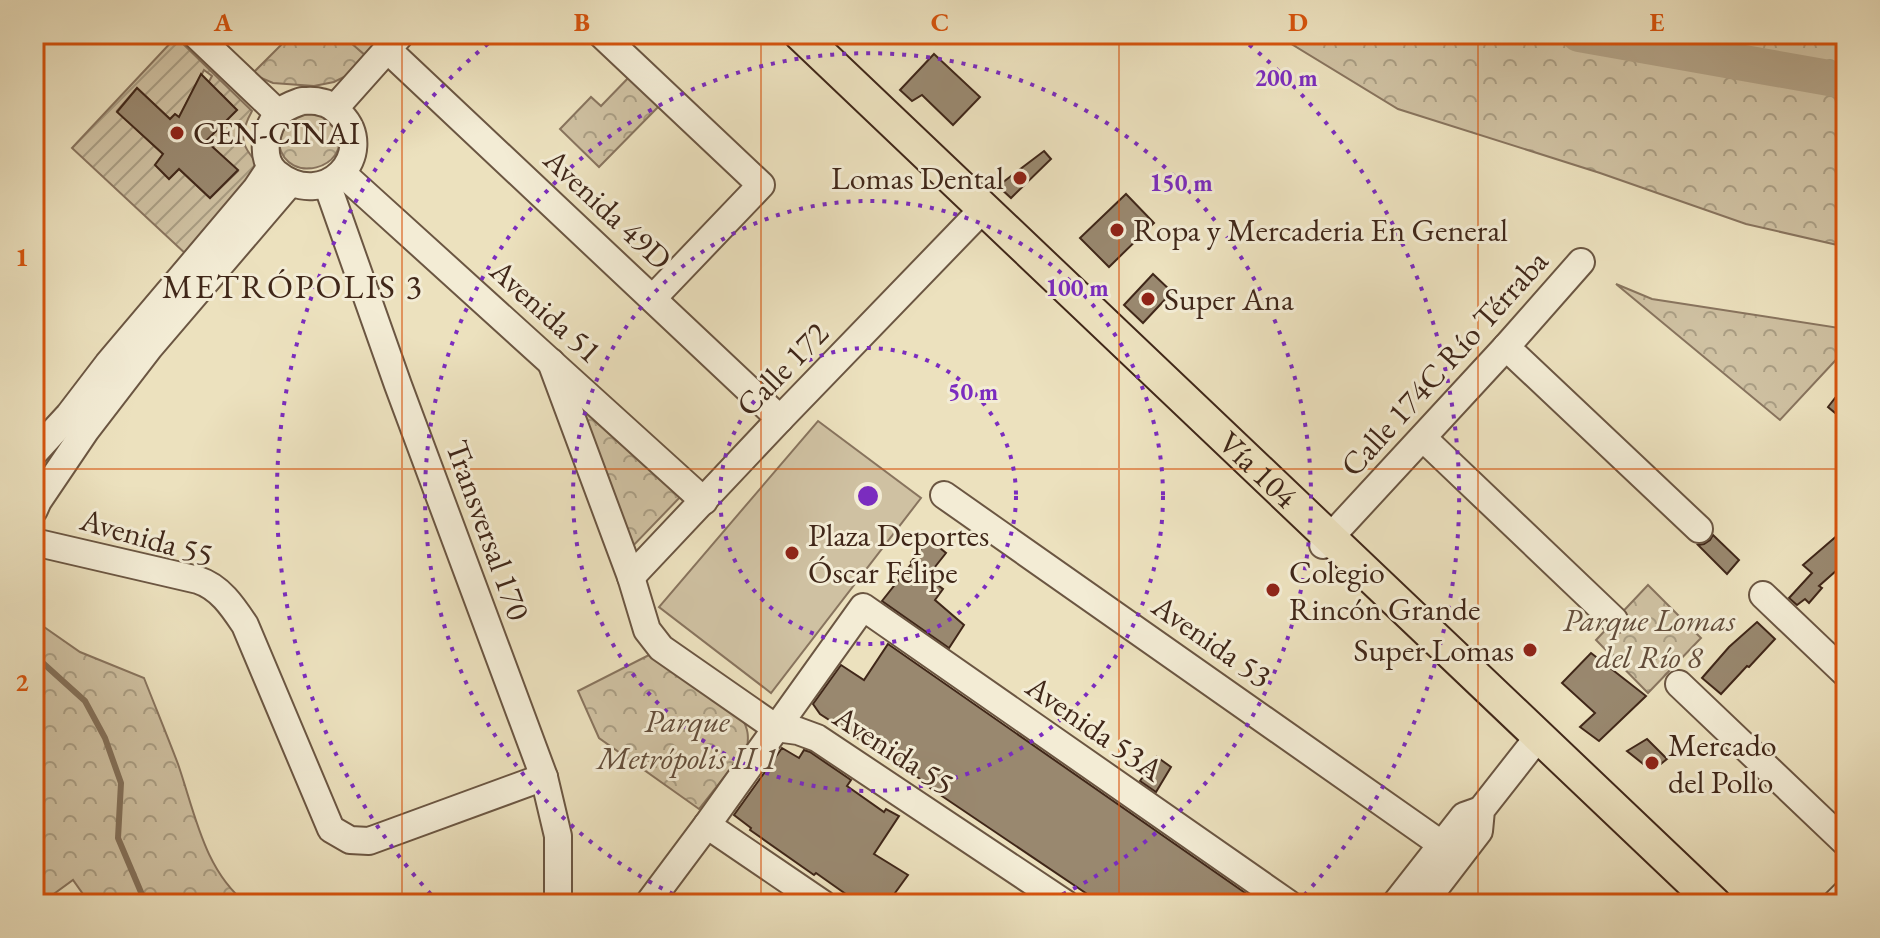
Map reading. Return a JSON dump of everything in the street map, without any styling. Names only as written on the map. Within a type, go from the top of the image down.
[{"type":"main road","name":"Vía 104","points":[[786,34],[980,212],[1535,741],[1701,904]]},
{"type":"main road","name":"Vía 104","points":[[800,34],[980,212]]},
{"type":"main road","name":"Vía 104","points":[[1535,741],[1715,904]]},
{"type":"street","points":[[601,34],[761,185],[653,298]]},
{"type":"street","points":[[199,35],[278,113]]},
{"type":"street","points":[[335,108],[394,42]]},
{"type":"street","name":"Avenida 49D","points":[[394,42],[780,419]]},
{"type":"street","points":[[302,101],[321,102],[335,108],[352,132],[352,152],[335,178],[307,188],[280,176],[267,153],[266,135],[278,113],[302,101]]},
{"type":"street","points":[[34,453],[256,189],[280,176]]},
{"type":"street","points":[[34,510],[86,430],[280,176]]},
{"type":"street","name":"Avenida 51","points":[[335,178],[551,362],[704,501]]},
{"type":"street","name":"Transversal 170","points":[[335,178],[402,398],[544,777],[558,836],[558,904]]},
{"type":"street","name":"Calle 172","points":[[631,577],[980,212]]},
{"type":"street","name":"Calle 174C Río Térraba","points":[[1326,541],[1581,262]]},
{"type":"street","points":[[1506,347],[1699,529]]},
{"type":"street","points":[[551,362],[631,577]]},
{"type":"street","points":[[1423,438],[1614,620]]},
{"type":"street","name":"Avenida 53","points":[[944,495],[1441,844]]},
{"type":"street","name":"Avenida 55","points":[[34,542],[198,580],[207,583],[229,602],[245,625],[331,829],[350,840],[369,841],[544,777]]},
{"type":"street","name":"Avenida 55","points":[[631,577],[647,630],[661,648],[776,728],[817,738],[1066,904]]},
{"type":"street","points":[[1763,595],[1846,674]]},
{"type":"street","name":"Avenida 53A","points":[[776,728],[863,607],[1289,904]]},
{"type":"street","points":[[1679,684],[1846,843]]},
{"type":"street","points":[[648,904],[776,728]]},
{"type":"street","points":[[1395,904],[1464,816],[1481,810],[1535,741]]},
{"type":"street","points":[[1423,904],[1479,831],[1481,810]]},
{"type":"street","points":[[707,825],[823,904]]},
{"type":"street","points":[[1835,904],[1846,893]]},
{"type":"green space","points":[[292,34],[342,34],[365,55],[346,76],[314,86],[273,83],[252,74]]},
{"type":"green space","points":[[361,34],[383,34],[365,55],[352,44]]},
{"type":"green space","points":[[1275,34],[1846,34],[1846,247],[1746,224],[1600,173],[1398,109]]},
{"type":"green space","points":[[176,37],[252,111],[244,128],[244,142],[262,168],[188,256],[72,148]],"holes":[[[204,70],[212,76],[186,123],[221,94],[237,110],[206,141],[238,171],[210,198],[179,169],[169,179],[155,165],[163,154],[117,111],[137,88],[170,119],[175,114],[179,117]]]},
{"type":"green space","points":[[633,73],[663,102],[599,167],[560,129],[591,97],[601,106]]},
{"type":"green space","points":[[301,109],[327,115],[338,132],[339,145],[327,163],[305,168],[285,158],[278,135],[281,126]]},
{"type":"green space","points":[[1616,284],[1652,299],[1846,329],[1846,349],[1780,420]]},
{"type":"green space","points":[[567,383],[684,493],[630,549]]},
{"type":"green space","name":"Plaza Deportes Óscar Felipe","points":[[818,421],[921,498],[771,693],[659,607]]},
{"type":"green space","name":"Parque Lomas del Río 8","points":[[1648,585],[1701,638],[1648,693],[1596,640]]},
{"type":"green space","points":[[34,620],[80,652],[144,678],[211,858],[220,875],[247,904],[90,904],[73,880],[40,904],[34,904]]},
{"type":"green space","name":"Parque Metrópolis II 1","points":[[651,654],[742,718],[747,729],[747,748],[699,809],[599,738],[578,691]]},
{"type":"building","points":[[934,54],[980,97],[953,125],[922,95],[912,101],[900,90]]},
{"type":"building","name":"CEN-CINAI","points":[[201,74],[237,110],[206,141],[238,170],[210,198],[179,169],[169,179],[155,165],[163,154],[117,112],[137,88],[170,119],[175,114],[179,117]]},
{"type":"building","name":"Lomas Dental","points":[[1044,151],[1051,159],[1011,198],[998,186]]},
{"type":"building","name":"Ropa y Mercaderia En General","points":[[1126,194],[1154,223],[1109,267],[1080,238]]},
{"type":"building","name":"Super Ana","points":[[1153,274],[1172,292],[1143,323],[1124,305]]},
{"type":"building","points":[[1846,384],[1846,422],[1828,407]]},
{"type":"building","points":[[1846,528],[1846,562],[1819,586],[1822,588],[1809,603],[1805,599],[1797,605],[1789,598],[1812,573],[1803,565]]},
{"type":"building","points":[[1713,535],[1739,560],[1727,574],[1698,545],[1710,540]]},
{"type":"building","points":[[929,539],[946,553],[927,577],[943,589],[935,600],[964,625],[949,648],[882,601]]},
{"type":"building","points":[[1757,622],[1775,639],[1721,694],[1702,678],[1729,647]]},
{"type":"building","points":[[888,644],[1261,904],[1102,904],[820,714],[813,704],[841,665],[864,680]]},
{"type":"building","points":[[1591,653],[1646,696],[1599,741],[1580,727],[1595,713],[1562,683]]},
{"type":"building","name":"Mercado del Pollo","points":[[1647,739],[1667,759],[1652,771],[1627,751]]},
{"type":"building","points":[[782,748],[799,758],[804,750],[810,752],[851,780],[847,786],[884,812],[886,809],[899,816],[874,854],[908,875],[887,904],[860,904],[750,830],[734,815]]},
{"type":"building","points":[[1157,757],[1171,767],[1156,792],[1140,781]]},
{"type":"waterway","points":[[1579,34],[1846,81]]},
{"type":"waterway","points":[[34,655],[85,701],[105,738],[121,783],[118,838],[143,897],[151,904]]},
{"type":"place","name":"CEN-CINAI","points":[[177,133]]},
{"type":"place","name":"Lomas Dental","points":[[1020,178]]},
{"type":"place","name":"Ropa y Mercaderia En General","points":[[1117,230]]},
{"type":"place","name":"Super Ana","points":[[1148,299]]},
{"type":"place","name":"Plaza Deportes Óscar Felipe","points":[[792,553]]},
{"type":"place","name":"Colegio Rincón Grande","points":[[1273,590]]},
{"type":"place","name":"Super Lomas","points":[[1530,650]]},
{"type":"place","name":"Mercado del Pollo","points":[[1652,763]]},
{"type":"district","name":"METRÓPOLIS 3","points":[[293,286]]}]
